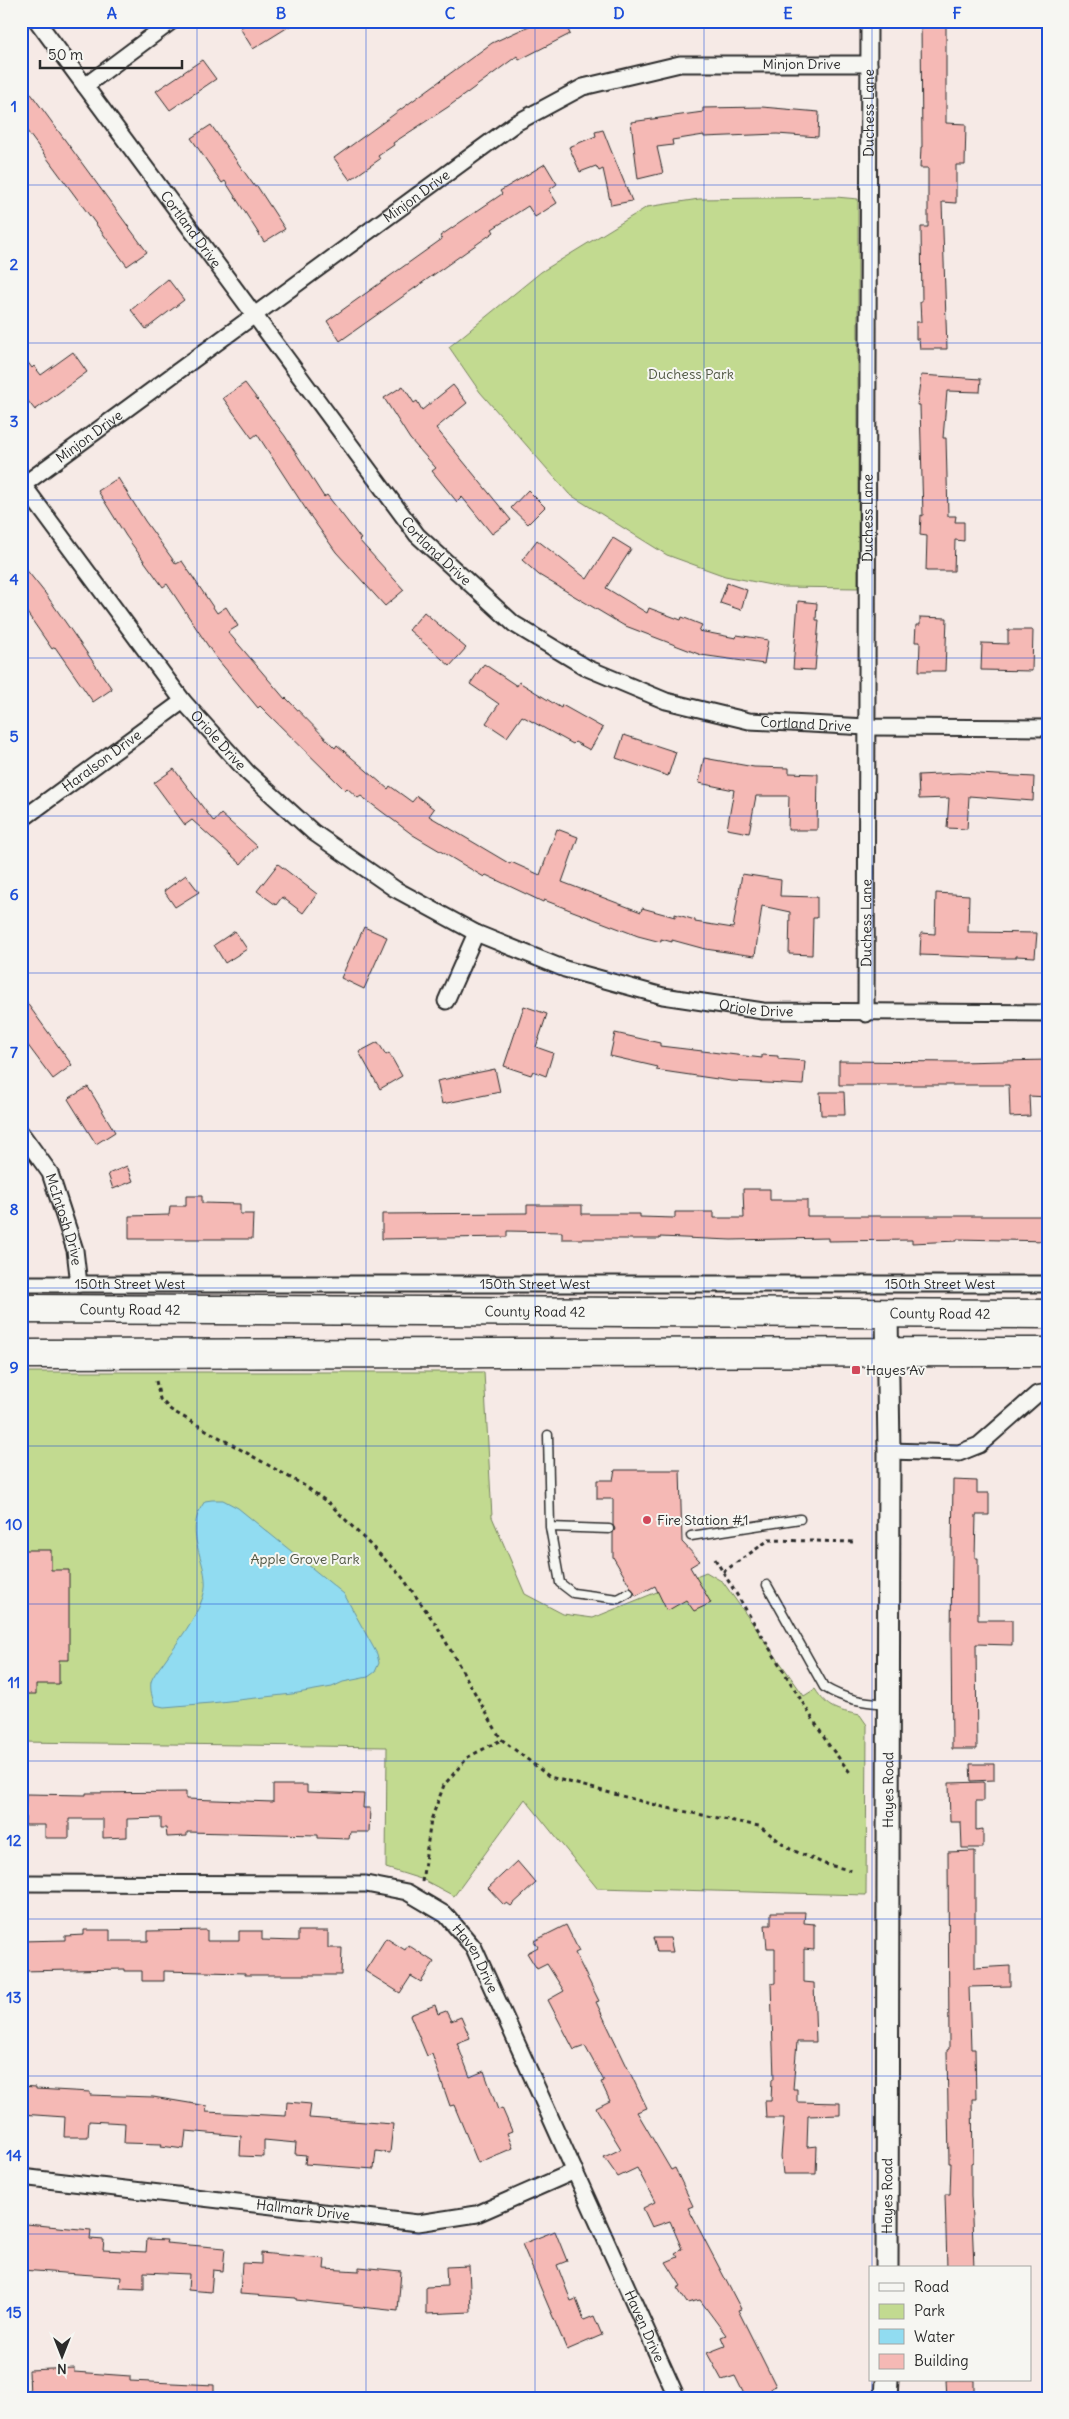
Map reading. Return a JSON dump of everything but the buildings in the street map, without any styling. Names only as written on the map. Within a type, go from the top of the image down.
[{"type":"highway","name":"County Road 42","points":[[21,1309],[1048,1314]]},
{"type":"highway","points":[[21,1354],[1048,1352]]},
{"type":"street","name":"Cortland Drive","points":[[38,21],[417,535],[514,624],[587,668],[666,701],[749,720],[867,728],[1048,728]]},
{"type":"street","points":[[85,86],[172,21]]},
{"type":"street","name":"Duchess Lane","points":[[866,1014],[869,21]]},
{"type":"street","name":"Minjon Drive","points":[[22,484],[516,123],[583,87],[680,64],[868,64]]},
{"type":"street","name":"Oriole Drive","points":[[22,484],[183,701],[248,773],[313,832],[395,890],[476,934],[565,969],[663,996],[763,1011],[866,1014],[1048,1013]]},
{"type":"street","name":"Haralson Drive","points":[[21,820],[183,701]]},
{"type":"street","points":[[446,1001],[476,934]]},
{"type":"street","name":"McIntosh Drive","points":[[21,1133],[50,1173],[75,1250],[79,1284]]},
{"type":"street","name":"150th Street West","points":[[21,1284],[1048,1284]]},
{"type":"street","name":"Hayes Road","points":[[887,1314],[889,1451],[887,2266]]},
{"type":"street","points":[[889,1451],[959,1453],[979,1445],[1037,1394],[1048,1392]]},
{"type":"street","name":"Haven Drive","points":[[21,1883],[366,1884],[407,1892],[446,1915],[474,1948],[677,2398]]},
{"type":"street","name":"Hallmark Drive","points":[[21,2177],[418,2223],[477,2214],[575,2171]]},
{"type":"street","points":[[886,2398],[887,2382]]},
{"type":"lane","points":[[548,1435],[550,1527],[560,1583],[573,1593],[618,1599],[629,1593]]},
{"type":"lane","points":[[692,1536],[800,1520]]},
{"type":"lane","points":[[550,1527],[609,1529]]},
{"type":"lane","points":[[767,1585],[824,1687],[839,1696],[855,1701],[889,1705]]},
{"type":"path","points":[[156,1381],[160,1399],[171,1410],[305,1486],[330,1504],[402,1577],[437,1626],[501,1739],[550,1777],[667,1808],[759,1826],[790,1849],[825,1864],[852,1871]]},
{"type":"path","points":[[723,1572],[769,1540],[856,1542]]},
{"type":"path","points":[[715,1559],[828,1744],[852,1775]]},
{"type":"path","points":[[420,1900],[431,1820],[444,1785],[468,1757],[501,1739]]},
{"type":"green space","name":"Duchess Park","points":[[836,197],[858,199],[858,588],[781,587],[725,576],[667,555],[569,494],[480,392],[449,347],[541,272],[647,207],[699,199]]},
{"type":"green space","name":"Apple Grove Park","points":[[21,1372],[484,1372],[492,1517],[525,1594],[563,1614],[593,1618],[706,1572],[723,1582],[804,1696],[815,1689],[824,1701],[833,1708],[860,1715],[867,1725],[866,1895],[597,1888],[525,1799],[454,1896],[424,1880],[386,1868],[387,1747],[21,1742]]},
{"type":"water","points":[[223,1500],[238,1508],[344,1594],[377,1654],[379,1663],[375,1672],[368,1677],[343,1682],[332,1687],[292,1694],[164,1707],[155,1705],[151,1691],[152,1679],[191,1622],[203,1597],[204,1574],[195,1527],[198,1514],[205,1501]]},
{"type":"place","name":"Hayes Av","points":[[856,1370]]},
{"type":"place","name":"Fire Station #1","points":[[647,1520]]}]
